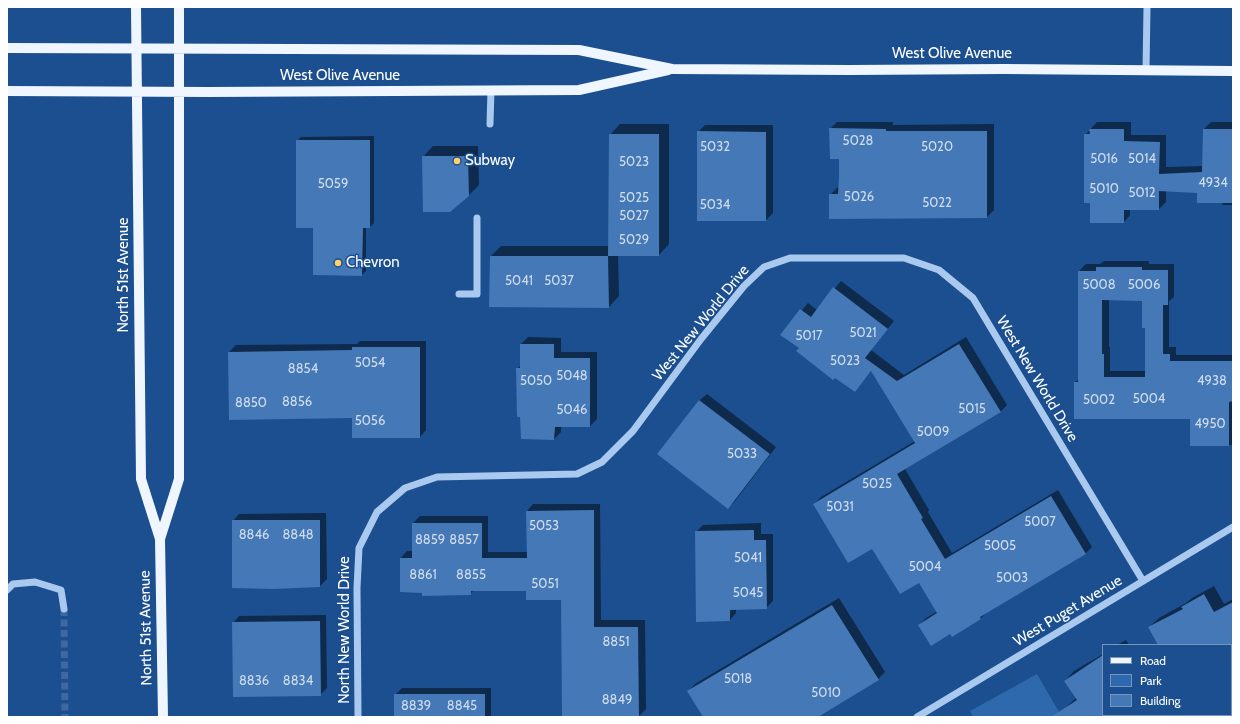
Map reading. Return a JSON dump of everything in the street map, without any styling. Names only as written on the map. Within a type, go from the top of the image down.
[{"type":"main road","name":"North 51st Avenue","points":[[136,7],[141,479],[160,539],[163,717]]},
{"type":"main road","name":"North 51st Avenue","points":[[160,539],[179,479],[179,7]]},
{"type":"main road","name":"West Olive Avenue","points":[[7,48],[580,50],[672,69],[1233,71]]},
{"type":"main road","name":"West Olive Avenue","points":[[7,91],[179,92],[579,90],[672,69]]},
{"type":"street","points":[[1146,71],[1147,7]]},
{"type":"street","points":[[490,124],[491,90]]},
{"type":"street","points":[[459,294],[477,294],[477,218]]},
{"type":"street","name":"West New World Drive","points":[[387,503],[405,488],[437,477],[577,474],[602,462],[633,431],[701,339],[744,286],[764,267],[790,258],[904,258],[939,270],[973,298],[1143,581]]},
{"type":"street","name":"North New World Drive","points":[[358,717],[357,588],[359,548],[377,512],[387,503]]},
{"type":"street","name":"West Puget Avenue","points":[[917,717],[1233,527]]},
{"type":"street","points":[[7,590],[13,584],[35,582],[61,590],[64,609]]},
{"type":"green space","points":[[1037,674],[1062,717],[973,717],[970,711]]},
{"type":"building","points":[[829,128],[886,129],[886,131],[987,131],[987,218],[829,219],[829,194],[838,194],[839,159],[830,159]]},
{"type":"building","points":[[1089,129],[1124,129],[1124,141],[1160,142],[1159,174],[1202,172],[1203,129],[1233,129],[1233,203],[1197,203],[1197,193],[1159,191],[1159,210],[1124,210],[1124,223],[1090,223],[1090,203],[1084,203],[1084,134],[1090,134]]},
{"type":"building","points":[[697,131],[766,132],[766,221],[697,221]]},
{"type":"building","points":[[609,134],[659,134],[659,256],[608,256]]},
{"type":"building","name":"Chevron","points":[[296,140],[370,140],[370,228],[363,228],[362,276],[313,275],[313,228],[296,228]]},
{"type":"building","points":[[422,156],[468,156],[469,196],[450,212],[423,212]]},
{"type":"building","points":[[490,256],[608,256],[609,308],[489,307]]},
{"type":"building","points":[[1096,267],[1142,267],[1142,270],[1168,270],[1168,305],[1163,305],[1163,354],[1170,354],[1170,361],[1233,361],[1233,401],[1229,402],[1229,446],[1190,446],[1190,419],[1074,419],[1074,382],[1078,382],[1078,271],[1096,271]],"holes":[[[1102,300],[1142,301],[1142,328],[1145,328],[1145,377],[1104,377],[1104,354],[1102,354]]]},
{"type":"building","points":[[833,287],[888,329],[865,358],[897,381],[959,344],[1001,412],[897,474],[923,518],[921,519],[945,559],[1051,496],[1086,554],[980,617],[981,619],[952,637],[950,634],[931,646],[918,625],[937,613],[919,583],[900,594],[872,549],[848,563],[813,504],[915,443],[871,371],[855,392],[835,378],[833,380],[796,351],[799,348],[780,335],[800,309],[811,317]]},
{"type":"building","points":[[520,344],[554,344],[554,358],[590,358],[590,427],[555,427],[554,440],[521,439],[520,417],[517,417],[516,368],[520,368]]},
{"type":"building","points":[[352,347],[420,347],[420,438],[352,438],[352,418],[229,420],[228,352],[352,350]]},
{"type":"building","points":[[699,400],[770,454],[728,509],[657,454]]},
{"type":"building","points":[[594,510],[594,627],[638,627],[639,716],[562,717],[561,600],[526,600],[526,591],[471,591],[471,595],[422,596],[422,593],[400,592],[400,558],[412,558],[412,523],[482,523],[482,558],[527,558],[526,511]]},
{"type":"building","points":[[232,520],[320,520],[320,587],[274,589],[232,588]]},
{"type":"building","points":[[754,530],[754,540],[766,540],[767,609],[730,610],[730,621],[696,622],[695,531]]},
{"type":"building","points":[[1204,594],[1214,612],[1233,602],[1233,645],[1157,644],[1148,627],[1183,609],[1181,607]]},
{"type":"building","points":[[832,605],[879,680],[818,717],[703,717],[687,691]]},
{"type":"building","points":[[320,621],[321,696],[233,697],[232,622]]},
{"type":"building","points":[[1102,656],[1103,717],[1051,717],[1077,700],[1064,681]]},
{"type":"building","points":[[394,694],[485,694],[485,717],[394,717]]},
{"type":"tunnel","points":[[64,609],[65,717]]},
{"type":"place","name":"Subway","points":[[457,161]]},
{"type":"place","name":"Chevron","points":[[338,263]]}]
